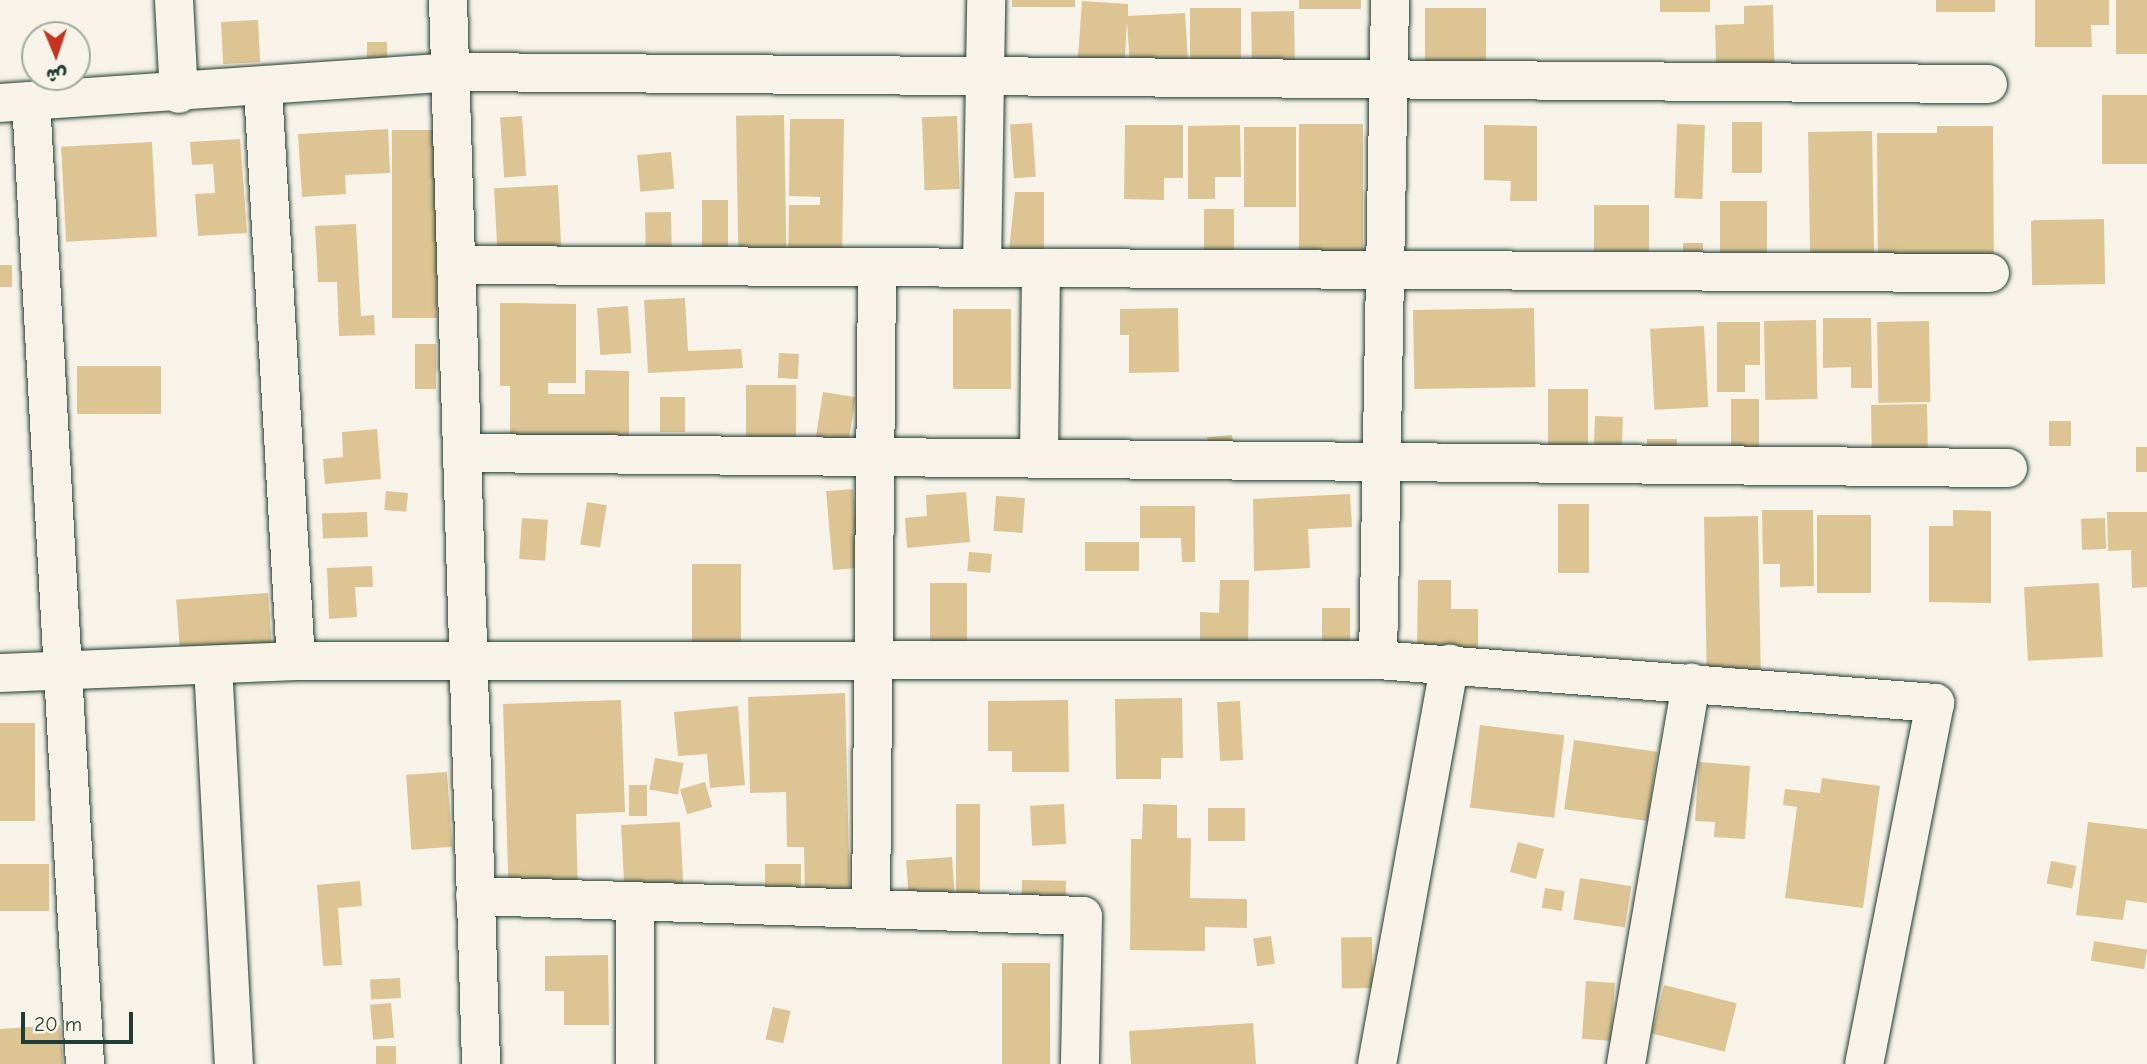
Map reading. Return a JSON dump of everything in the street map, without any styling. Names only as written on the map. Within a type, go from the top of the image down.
[{"type":"street","points":[[174,0],[179,94]]},
{"type":"street","points":[[448,0],[454,72],[481,1064]]},
{"type":"street","points":[[982,268],[986,0]]},
{"type":"street","points":[[1378,660],[1390,0]]},
{"type":"street","points":[[85,1064],[65,670],[16,102],[263,89],[454,72],[985,79],[1988,84]]},
{"type":"street","points":[[263,89],[296,661]]},
{"type":"street","points":[[459,265],[1990,273]]},
{"type":"street","points":[[871,909],[877,267]]},
{"type":"street","points":[[1039,458],[1041,268]]},
{"type":"street","points":[[464,453],[2008,468]]},
{"type":"street","points":[[0,673],[296,661],[1378,660],[1935,703],[1864,1064]]},
{"type":"street","points":[[1377,1064],[1450,664]]},
{"type":"street","points":[[213,665],[234,1064]]},
{"type":"street","points":[[1626,1064],[1691,683]]},
{"type":"street","points":[[475,896],[1083,916],[1080,1064]]},
{"type":"street","points":[[635,901],[635,1064]]},
{"type":"building","points":[[1012,0],[1075,0],[1075,7],[1012,7]]},
{"type":"building","points":[[1299,0],[1361,0],[1361,9],[1299,9]]},
{"type":"building","points":[[1660,0],[1710,0],[1710,12],[1660,12]]},
{"type":"building","points":[[1936,0],[1995,0],[1995,12],[1936,12]]},
{"type":"building","points":[[2035,0],[2109,0],[2109,25],[2091,25],[2092,47],[2035,47]]},
{"type":"building","points":[[2116,0],[2147,0],[2147,54],[2116,54]]},
{"type":"building","points":[[1082,1],[1128,4],[1128,16],[1185,13],[1189,77],[1131,81],[1127,22],[1124,73],[1077,71]]},
{"type":"building","points":[[1773,5],[1775,93],[1717,97],[1715,25],[1744,24],[1744,6]]},
{"type":"building","points":[[1190,8],[1241,8],[1241,79],[1190,79]]},
{"type":"building","points":[[1425,8],[1486,8],[1486,77],[1425,77]]},
{"type":"building","points":[[1294,11],[1295,71],[1252,72],[1251,12]]},
{"type":"building","points":[[258,20],[260,62],[223,64],[221,22]]},
{"type":"building","points":[[367,42],[387,42],[387,67],[367,67]]},
{"type":"building","points":[[2102,95],[2147,95],[2147,164],[2102,164]]},
{"type":"building","points":[[784,115],[786,258],[739,259],[736,116]]},
{"type":"building","points":[[522,116],[526,176],[504,177],[500,118]]},
{"type":"building","points":[[957,116],[960,189],[925,190],[922,117]]},
{"type":"building","points":[[790,119],[844,119],[842,266],[788,265],[789,205],[820,205],[820,197],[789,196]]},
{"type":"building","points":[[1732,122],[1762,122],[1762,173],[1732,173]]},
{"type":"building","points":[[1032,123],[1036,177],[1014,178],[1010,125]]},
{"type":"building","points":[[1299,124],[1363,124],[1363,276],[1299,276]]},
{"type":"building","points":[[1677,124],[1705,125],[1702,199],[1674,198]]},
{"type":"building","points":[[1125,125],[1183,125],[1183,178],[1164,178],[1164,200],[1124,199]]},
{"type":"building","points":[[1240,125],[1241,177],[1215,177],[1215,199],[1188,199],[1188,126]]},
{"type":"building","points":[[1484,125],[1537,126],[1537,201],[1510,201],[1511,181],[1484,180]]},
{"type":"building","points":[[1937,126],[1993,126],[1994,279],[1878,279],[1877,133],[1937,133]]},
{"type":"building","points":[[1244,127],[1296,127],[1296,207],[1244,207]]},
{"type":"building","points":[[388,129],[390,173],[345,175],[346,194],[302,197],[298,134]]},
{"type":"building","points":[[392,130],[437,130],[437,318],[392,318]]},
{"type":"building","points":[[1872,131],[1875,279],[1811,280],[1808,132]]},
{"type":"building","points":[[240,139],[247,233],[198,236],[195,194],[215,193],[213,164],[192,165],[190,142]]},
{"type":"building","points":[[152,142],[157,237],[66,242],[61,147]]},
{"type":"building","points":[[671,152],[674,189],[640,192],[637,155]]},
{"type":"building","points":[[558,185],[562,256],[498,259],[494,188]]},
{"type":"building","points":[[1015,192],[1044,192],[1044,261],[1008,261]]},
{"type":"building","points":[[702,200],[728,200],[728,258],[702,258]]},
{"type":"building","points":[[1720,201],[1767,201],[1767,272],[1720,272]]},
{"type":"building","points":[[1594,205],[1649,205],[1649,277],[1594,277]]},
{"type":"building","points":[[1204,209],[1234,209],[1234,274],[1204,274]]},
{"type":"building","points":[[645,212],[671,212],[672,262],[646,262]]},
{"type":"building","points":[[2104,219],[2105,284],[2032,285],[2031,220]]},
{"type":"building","points":[[356,224],[361,316],[374,315],[375,335],[339,336],[337,282],[318,282],[315,226]]},
{"type":"building","points":[[1683,243],[1703,243],[1703,271],[1683,271]]},
{"type":"building","points":[[0,265],[12,265],[12,287],[0,287]]},
{"type":"building","points":[[685,298],[688,351],[741,349],[743,368],[648,373],[644,300]]},
{"type":"building","points":[[500,303],[576,304],[576,383],[548,383],[548,394],[585,394],[585,370],[629,371],[629,448],[510,448],[510,386],[500,386]]},
{"type":"building","points":[[628,306],[631,353],[600,355],[597,308]]},
{"type":"building","points":[[1178,308],[1179,372],[1129,373],[1129,335],[1120,335],[1120,309]]},
{"type":"building","points":[[1534,308],[1535,387],[1414,389],[1413,310]]},
{"type":"building","points":[[953,309],[1011,309],[1011,389],[953,389]]},
{"type":"building","points":[[1823,318],[1871,318],[1872,388],[1851,388],[1851,367],[1823,368]]},
{"type":"building","points":[[1816,320],[1817,399],[1765,400],[1764,321]]},
{"type":"building","points":[[1929,321],[1930,402],[1878,403],[1877,322]]},
{"type":"building","points":[[1717,322],[1760,322],[1760,365],[1745,365],[1745,392],[1717,392]]},
{"type":"building","points":[[1704,326],[1708,407],[1654,410],[1650,329]]},
{"type":"building","points":[[415,344],[436,344],[436,389],[415,389]]},
{"type":"building","points":[[779,353],[799,354],[798,379],[778,378]]},
{"type":"building","points":[[77,366],[161,366],[161,414],[77,414]]},
{"type":"building","points":[[746,385],[796,385],[796,444],[746,444]]},
{"type":"building","points":[[1548,389],[1588,389],[1588,448],[1548,448]]},
{"type":"building","points":[[823,392],[856,397],[848,443],[816,437]]},
{"type":"building","points":[[660,397],[685,397],[685,432],[660,432]]},
{"type":"building","points":[[1731,399],[1759,399],[1759,462],[1731,462]]},
{"type":"building","points":[[1927,404],[1928,466],[1872,467],[1871,405]]},
{"type":"building","points":[[1595,416],[1623,417],[1621,472],[1593,471]]},
{"type":"building","points":[[2049,421],[2071,421],[2071,446],[2049,446]]},
{"type":"building","points":[[377,429],[381,479],[325,484],[323,459],[343,457],[342,432]]},
{"type":"building","points":[[1232,435],[1234,458],[1209,460],[1207,437]]},
{"type":"building","points":[[1647,439],[1677,439],[1677,471],[1647,471]]},
{"type":"building","points":[[2136,447],[2147,447],[2147,472],[2136,472]]},
{"type":"building","points":[[853,489],[860,568],[833,570],[826,491]]},
{"type":"building","points":[[386,491],[408,493],[406,512],[384,510]]},
{"type":"building","points":[[966,492],[970,542],[907,548],[905,518],[927,516],[926,495]]},
{"type":"building","points":[[1350,494],[1352,527],[1308,529],[1310,568],[1254,571],[1253,499]]},
{"type":"building","points":[[996,496],[1025,498],[1022,533],[994,531]]},
{"type":"building","points":[[587,502],[607,505],[600,548],[580,544]]},
{"type":"building","points":[[1558,504],[1589,504],[1589,573],[1558,573]]},
{"type":"building","points":[[1140,506],[1195,506],[1195,562],[1182,562],[1181,538],[1140,538]]},
{"type":"building","points":[[1762,510],[1813,510],[1814,586],[1780,587],[1780,564],[1763,564]]},
{"type":"building","points":[[1953,510],[1991,511],[1991,603],[1929,602],[1929,526],[1953,526]]},
{"type":"building","points":[[367,512],[368,537],[323,539],[322,514]]},
{"type":"building","points":[[2107,512],[2147,512],[2147,587],[2132,588],[2131,550],[2108,551]]},
{"type":"building","points":[[1817,515],[1871,515],[1871,593],[1817,593]]},
{"type":"building","points":[[1758,516],[1761,675],[1707,676],[1704,517]]},
{"type":"building","points":[[522,518],[548,520],[545,561],[519,559]]},
{"type":"building","points":[[2105,518],[2106,549],[2082,550],[2081,519]]},
{"type":"building","points":[[1085,542],[1139,542],[1139,571],[1085,571]]},
{"type":"building","points":[[969,552],[992,554],[990,573],[967,571]]},
{"type":"building","points":[[692,564],[741,564],[741,643],[692,643]]},
{"type":"building","points":[[372,566],[373,587],[355,587],[357,617],[329,619],[327,568]]},
{"type":"building","points":[[1220,580],[1249,580],[1248,644],[1200,643],[1200,612],[1219,613]]},
{"type":"building","points":[[1418,580],[1451,580],[1451,609],[1478,609],[1478,650],[1417,649]]},
{"type":"building","points":[[930,583],[967,583],[967,651],[930,651]]},
{"type":"building","points":[[2099,583],[2103,657],[2028,661],[2024,587]]},
{"type":"building","points":[[268,593],[272,652],[180,658],[176,599]]},
{"type":"building","points":[[1322,608],[1350,608],[1350,644],[1322,644]]},
{"type":"building","points":[[845,693],[850,897],[805,899],[804,847],[787,847],[786,792],[750,793],[748,697]]},
{"type":"building","points":[[1182,698],[1183,758],[1161,758],[1161,779],[1116,779],[1115,699]]},
{"type":"building","points":[[621,700],[625,812],[576,814],[578,902],[509,904],[503,704]]},
{"type":"building","points":[[1068,700],[1069,772],[1012,772],[1012,751],[988,751],[988,701]]},
{"type":"building","points":[[1240,701],[1243,760],[1220,761],[1217,702]]},
{"type":"building","points":[[738,706],[745,785],[710,788],[707,754],[678,756],[674,712]]},
{"type":"building","points":[[0,723],[35,723],[35,821],[0,821]]},
{"type":"building","points":[[1480,725],[1564,735],[1554,818],[1470,807]]},
{"type":"building","points":[[1574,740],[1657,752],[1647,821],[1564,809]]},
{"type":"building","points":[[655,758],[684,763],[678,795],[649,790]]},
{"type":"building","points":[[1699,762],[1750,766],[1745,839],[1714,837],[1715,822],[1695,821]]},
{"type":"building","points":[[447,772],[452,847],[411,850],[406,775]]},
{"type":"building","points":[[1822,778],[1880,786],[1863,908],[1785,898],[1797,807],[1783,805],[1785,789],[1820,793]]},
{"type":"building","points":[[705,782],[712,807],[687,814],[680,789]]},
{"type":"building","points":[[629,785],[647,785],[647,816],[629,816]]},
{"type":"building","points":[[956,804],[980,804],[980,908],[956,908]]},
{"type":"building","points":[[1064,804],[1066,844],[1032,846],[1030,806]]},
{"type":"building","points":[[1143,804],[1177,805],[1177,838],[1191,838],[1190,898],[1247,899],[1247,928],[1205,927],[1205,951],[1130,950],[1131,839],[1142,839]]},
{"type":"building","points":[[1208,808],[1245,808],[1245,841],[1208,841]]},
{"type":"building","points":[[680,822],[684,904],[625,907],[621,825]]},
{"type":"building","points":[[2088,822],[2147,829],[2147,903],[2126,900],[2123,920],[2076,915]]},
{"type":"building","points":[[1518,842],[1544,849],[1536,879],[1510,872]]},
{"type":"building","points":[[952,857],[956,909],[910,912],[906,860]]},
{"type":"building","points":[[2051,861],[2077,866],[2072,889],[2047,884]]},
{"type":"building","points":[[0,864],[49,864],[49,911],[0,911]]},
{"type":"building","points":[[765,864],[801,864],[801,894],[765,894]]},
{"type":"building","points":[[1580,878],[1631,886],[1625,928],[1573,919]]},
{"type":"building","points":[[1022,880],[1066,881],[1065,911],[1021,910]]},
{"type":"building","points":[[360,881],[362,906],[338,908],[342,965],[323,966],[317,885]]},
{"type":"building","points":[[1545,888],[1565,891],[1562,911],[1542,908]]},
{"type":"building","points":[[1271,936],[1275,964],[1257,966],[1253,939]]},
{"type":"building","points":[[1372,937],[1373,988],[1342,989],[1341,938]]},
{"type":"building","points":[[2094,941],[2147,949],[2144,969],[2091,961]]},
{"type":"building","points":[[608,955],[609,1025],[564,1025],[564,991],[545,991],[545,956]]},
{"type":"building","points":[[1002,963],[1050,963],[1050,1064],[1002,1064]]},
{"type":"building","points":[[400,978],[401,998],[371,1000],[370,980]]},
{"type":"building","points":[[1586,981],[1615,983],[1611,1041],[1582,1039]]},
{"type":"building","points":[[1664,985],[1737,1003],[1725,1052],[1652,1034]]},
{"type":"building","points":[[391,1003],[394,1038],[373,1040],[370,1005]]},
{"type":"building","points":[[773,1007],[791,1011],[783,1043],[766,1039]]},
{"type":"building","points":[[1253,1023],[1256,1064],[1131,1064],[1129,1031]]},
{"type":"building","points":[[60,1025],[63,1064],[0,1064],[0,1029]]},
{"type":"building","points":[[376,1046],[396,1046],[396,1064],[376,1064]]}]
